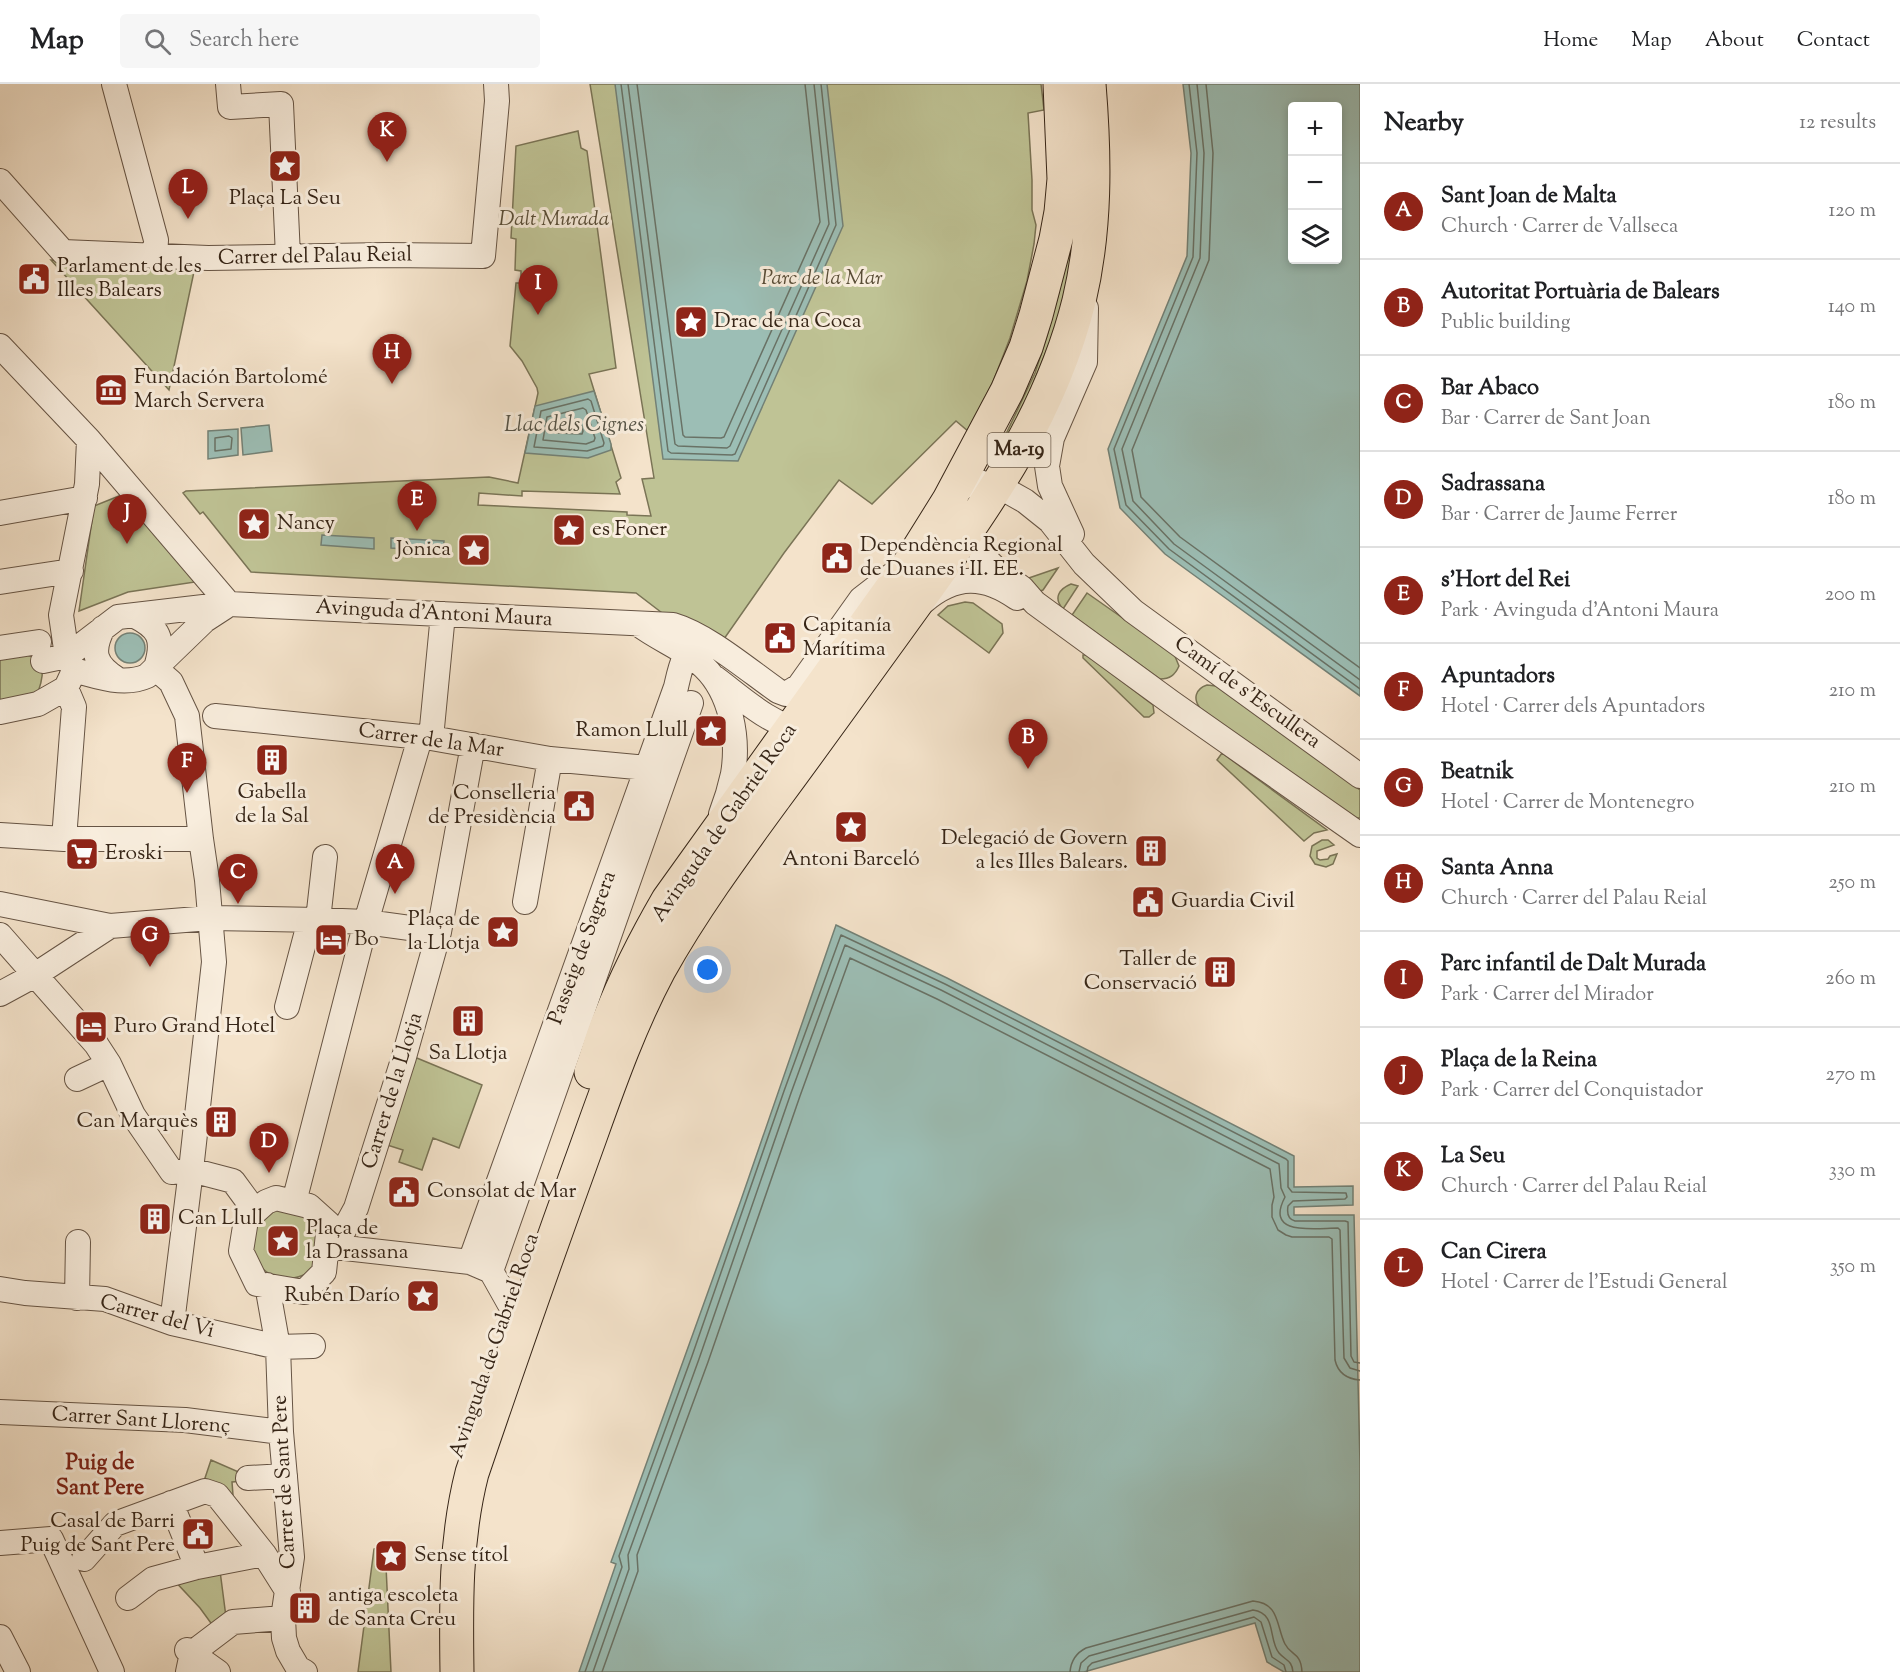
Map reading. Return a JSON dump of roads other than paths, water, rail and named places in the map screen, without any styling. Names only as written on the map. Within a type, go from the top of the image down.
[{"type":"highway","name":"Ma-19","points":[[824,707],[907,616],[968,529],[972,490],[1007,391],[1026,347],[1056,239],[1065,179],[1060,84]]},
{"type":"highway","name":"Ma-19","points":[[824,707],[911,561],[972,490],[1033,425],[1056,372],[1074,320],[1092,225],[1092,128],[1089,84]]},
{"type":"highway","name":"Avinguda de Gabriel Roca","points":[[438,1672],[438,1567],[447,1491],[457,1453],[609,1021],[639,952],[668,900],[791,728],[824,707]]},
{"type":"highway","name":"Avinguda de Gabriel Roca","points":[[457,1672],[457,1562],[463,1513],[472,1473],[624,1045],[649,989],[688,921],[745,839],[824,707]]},
{"type":"street","points":[[114,84],[156,240],[155,257]]},
{"type":"street","name":"Carrer del Palau Reial","points":[[0,181],[63,252],[208,258],[483,256],[497,101],[496,84]]},
{"type":"street","points":[[229,96],[281,104],[288,256]]},
{"type":"street","points":[[1086,263],[1085,362],[1052,438],[1047,474],[1068,528],[1104,584]]},
{"type":"street","points":[[0,346],[89,440],[229,604],[204,620],[147,675],[137,680],[96,677],[69,671],[41,651],[0,648]]},
{"type":"street","points":[[64,839],[74,707],[61,615],[86,491],[89,440]]},
{"type":"street","points":[[0,513],[86,491],[126,484]]},
{"type":"street","points":[[972,490],[1019,497],[1044,516],[1104,584]]},
{"type":"street","points":[[968,529],[975,543],[991,564],[1022,588],[1035,603],[1360,835]]},
{"type":"street","points":[[693,646],[782,693],[790,693],[799,686],[861,600],[911,561]]},
{"type":"street","points":[[0,582],[71,571]]},
{"type":"street","points":[[907,616],[933,593],[950,583],[960,581],[984,582],[1017,598],[1035,603]]},
{"type":"street","name":"Camí de s'Escullera","points":[[1104,584],[1133,611],[1360,776]]},
{"type":"street","name":"Avinguda d'Antoni Maura","points":[[135,616],[229,604],[638,624],[684,628],[693,646]]},
{"type":"street","points":[[294,1202],[366,922],[426,738],[443,614]]},
{"type":"street","points":[[0,712],[37,700],[69,671],[104,628],[118,618],[135,616],[149,623],[158,635],[161,650],[156,666]]},
{"type":"street","points":[[104,628],[96,641],[97,657],[104,670],[117,679]]},
{"type":"street","points":[[693,646],[703,666],[722,693],[733,727],[733,771],[730,789],[714,833]]},
{"type":"street","name":"Passeig de Sagrera","points":[[481,1267],[676,687],[681,663],[693,646]]},
{"type":"street","points":[[156,666],[198,716],[201,839],[214,962],[171,1323]]},
{"type":"street","points":[[710,675],[775,722],[791,728]]},
{"type":"street","name":"Passeig de Sagrera","points":[[481,1267],[691,703]]},
{"type":"street","name":"Carrer de la Mar","points":[[198,716],[426,738],[550,759],[647,768]]},
{"type":"street","name":"Carrer de la Llotja","points":[[327,1240],[344,1230],[356,1208],[404,1057],[439,933],[473,745]]},
{"type":"street","points":[[525,902],[550,759]]},
{"type":"street","points":[[0,836],[64,839],[201,839]]},
{"type":"street","points":[[287,1007],[314,920],[325,857]]},
{"type":"street","points":[[0,904],[110,926],[210,918],[314,920],[366,922],[439,933]]},
{"type":"street","points":[[0,994],[35,975],[110,926]]},
{"type":"street","points":[[0,935],[96,1044],[109,1064],[133,1115],[172,1172],[191,1170],[233,1181],[255,1211]]},
{"type":"street","points":[[77,1079],[109,1064]]},
{"type":"street","points":[[276,1197],[309,1206],[329,1224],[324,1272],[304,1292],[257,1284],[241,1251],[246,1220],[255,1211],[276,1197]]},
{"type":"street","points":[[327,1240],[481,1267],[509,1303]]},
{"type":"street","points":[[77,1298],[78,1242]]},
{"type":"street","name":"Carrer de Sant Pere","points":[[267,1285],[278,1347],[281,1432],[292,1557],[283,1618],[284,1638],[288,1651],[298,1668],[305,1672]]},
{"type":"street","name":"Carrer del Vi","points":[[0,1289],[105,1299],[171,1323],[278,1347],[314,1346]]},
{"type":"street","name":"Carrer Sant Llorenç","points":[[0,1412],[185,1420],[281,1432]]},
{"type":"street","points":[[248,1478],[285,1476]]},
{"type":"street","points":[[84,1559],[115,1524],[205,1491],[217,1495],[264,1554],[288,1592]]},
{"type":"street","points":[[171,1503],[197,1567]]},
{"type":"street","points":[[0,1543],[51,1539],[111,1672]]},
{"type":"street","points":[[128,1598],[153,1579],[197,1567],[264,1554]]},
{"type":"street","points":[[218,1672],[189,1658],[233,1622],[283,1618]]},
{"type":"street","points":[[0,1637],[18,1672]]},
{"type":"water","points":[[615,84],[827,84],[843,226],[738,461],[663,459]]},
{"type":"water","points":[[1183,84],[1360,84],[1360,696],[1165,554],[1120,508],[1108,449],[1187,256],[1191,153]]},
{"type":"water","name":"Llac dels Cignes","points":[[594,391],[611,450],[588,458],[525,453],[535,406]]},
{"type":"water","points":[[269,425],[272,451],[243,455],[241,428]]},
{"type":"water","points":[[238,429],[238,455],[208,459],[208,431]]},
{"type":"water","points":[[322,535],[374,538],[374,549],[321,545]]},
{"type":"water","points":[[391,538],[444,541],[443,552],[391,548]]},
{"type":"water","points":[[130,633],[141,637],[145,648],[141,659],[130,663],[119,659],[115,648],[119,637]]},
{"type":"water","points":[[836,925],[947,978],[1294,1156],[1294,1187],[1353,1186],[1353,1205],[1294,1207],[1294,1215],[1354,1215],[1360,1464],[1360,1672],[1284,1672],[1267,1662],[1255,1623],[1084,1672],[579,1672],[616,1564],[611,1562],[741,1200]]},
{"type":"water","points":[[287,1230],[295,1233],[298,1241],[295,1249],[287,1252],[279,1249],[276,1241],[279,1233]]},
{"type":"place","name":"La Seu","points":[[387,162]]},
{"type":"place","name":"Plaça La Seu","points":[[285,166]]},
{"type":"place","name":"Can Cirera","points":[[188,219]]},
{"type":"place","name":"Parlament de les Illes Balears","points":[[34,279]]},
{"type":"place","name":"Parc infantil de Dalt Murada","points":[[538,315]]},
{"type":"place","name":"Drac de na Coca","points":[[691,322]]},
{"type":"place","name":"Santa Anna","points":[[392,384]]},
{"type":"place","name":"Fundación Bartolomé March Servera","points":[[111,390]]},
{"type":"place","name":"Nancy","points":[[254,524]]},
{"type":"place","name":"es Foner","points":[[569,530]]},
{"type":"place","name":"s'Hort del Rei","points":[[417,531]]},
{"type":"place","name":"Plaça de la Reina","points":[[127,544]]},
{"type":"place","name":"Jònica","points":[[474,550]]},
{"type":"place","name":"Dependència Regional de Duanes i II. EE.","points":[[837,558]]},
{"type":"place","name":"Capitanía Marítima","points":[[780,638]]},
{"type":"place","name":"Ramon Llull","points":[[711,731]]},
{"type":"place","name":"Gabella de la Sal","points":[[272,760]]},
{"type":"place","name":"Autoritat Portuària de Balears","points":[[1028,769]]},
{"type":"place","name":"Apuntadors","points":[[187,793]]},
{"type":"place","name":"Conselleria de Presidència","points":[[579,806]]},
{"type":"place","name":"Antoni Barceló","points":[[851,827]]},
{"type":"place","name":"Delegació de Govern a les Illes Balears.","points":[[1151,851]]},
{"type":"place","name":"Eroski","points":[[82,854]]},
{"type":"place","name":"Sant Joan de Malta","points":[[395,894]]},
{"type":"place","name":"Guardia Civil","points":[[1148,902]]},
{"type":"place","name":"Bar Abaco","points":[[238,904]]},
{"type":"place","name":"Plaça de la Llotja","points":[[503,932]]},
{"type":"place","name":"Bo","points":[[331,940]]},
{"type":"place","name":"Beatnik","points":[[150,967]]},
{"type":"place","name":"Taller de Conservació","points":[[1220,972]]},
{"type":"place","name":"Sa Llotja","points":[[468,1021]]},
{"type":"place","name":"Puro Grand Hotel","points":[[91,1027]]},
{"type":"place","name":"Can Marquès","points":[[221,1122]]},
{"type":"place","name":"Sadrassana","points":[[269,1173]]},
{"type":"place","name":"Consolat de Mar","points":[[404,1192]]},
{"type":"place","name":"Can Llull","points":[[155,1219]]},
{"type":"place","name":"Plaça de la Drassana","points":[[283,1241]]},
{"type":"place","name":"Rubén Darío","points":[[423,1296]]},
{"type":"place","name":"Casal de Barri Puig de Sant Pere","points":[[198,1534]]},
{"type":"place","name":"Sense títol","points":[[391,1556]]},
{"type":"place","name":"antiga escoleta de Santa Creu","points":[[305,1608]]},
{"type":"district","name":"Puig de Sant Pere","points":[[100,1476]]},
{"type":"park label","name":"Dalt Murada","points":[[554,220]]},
{"type":"park label","name":"Parc de la Mar","points":[[822,279]]}]
